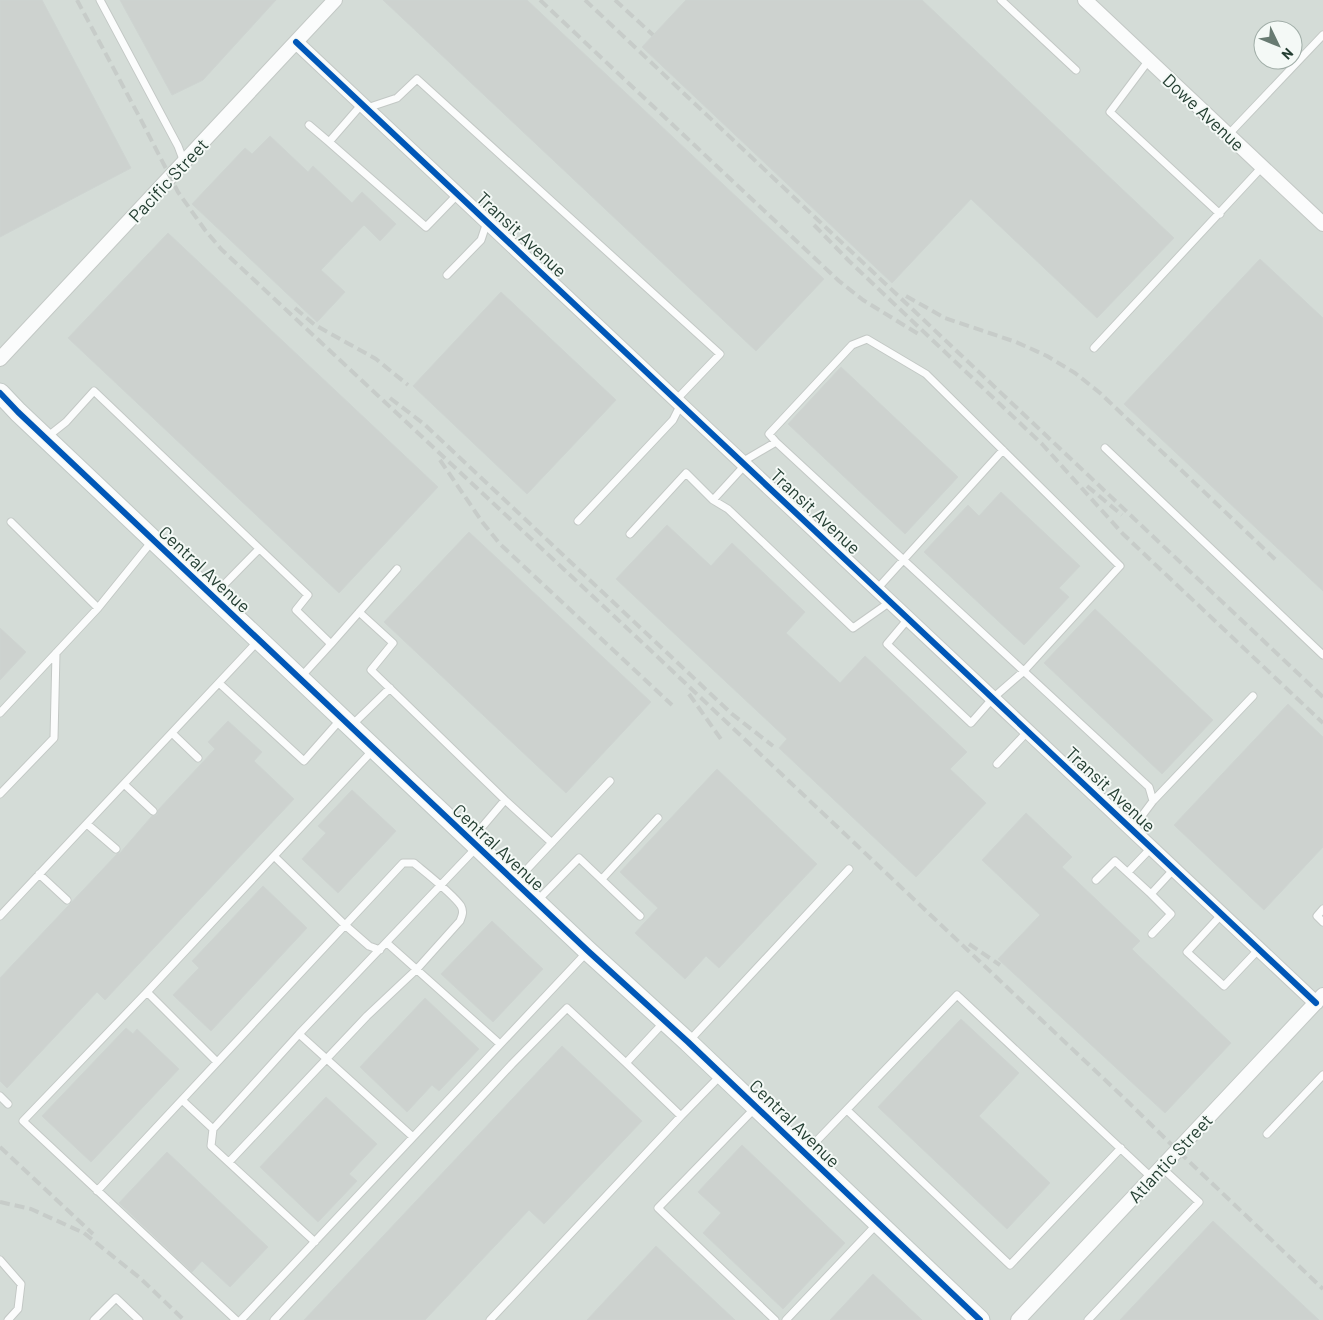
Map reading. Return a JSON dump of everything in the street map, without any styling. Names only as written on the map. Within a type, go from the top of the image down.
[{"type":"street","name":"Pacific Street","points":[[0,359],[335,0]]},
{"type":"street","name":"Dowe Avenue","points":[[1091,2],[1149,60],[1323,224]]},
{"type":"street","name":"Transit Avenue","points":[[296,42],[1151,848],[1259,949],[1319,999]]},
{"type":"street","name":"Central Avenue","points":[[0,393],[45,438],[588,951],[756,1106],[980,1320]]},
{"type":"street","name":"Atlantic Street","points":[[1018,1320],[1319,999]]},
{"type":"lane","points":[[100,0],[184,162]]},
{"type":"lane","points":[[1001,0],[1076,70]]},
{"type":"lane","points":[[1228,135],[1323,35]]},
{"type":"lane","points":[[1149,60],[1110,112],[1220,214]]},
{"type":"lane","points":[[329,142],[364,106],[397,98],[417,79],[720,354],[678,402],[673,420],[578,521]]},
{"type":"lane","points":[[309,125],[426,227],[458,194]]},
{"type":"lane","points":[[1094,348],[1262,167]]},
{"type":"lane","points":[[447,276],[481,240],[487,222]]},
{"type":"lane","points":[[908,619],[887,644],[971,723],[993,698],[1024,671],[1120,566],[926,374],[867,339],[852,346],[769,434],[903,560],[1024,671],[1149,787],[1153,802]]},
{"type":"lane","points":[[45,438],[66,422],[94,391],[308,595],[296,610],[331,644]]},
{"type":"lane","points":[[713,500],[743,463],[776,442]]},
{"type":"lane","points":[[1105,448],[1323,655]]},
{"type":"lane","points":[[877,590],[1003,450]]},
{"type":"lane","points":[[630,534],[686,472],[713,500],[728,509],[852,628],[890,602]]},
{"type":"lane","points":[[11,522],[98,608]]},
{"type":"lane","points":[[0,713],[98,608],[153,540]]},
{"type":"lane","points":[[213,596],[259,549]]},
{"type":"lane","points":[[300,679],[397,569]]},
{"type":"lane","points":[[359,612],[393,644],[371,670],[552,843]]},
{"type":"lane","points":[[0,916],[259,640]]},
{"type":"lane","points":[[0,794],[54,738],[56,653]]},
{"type":"lane","points":[[219,683],[304,760],[346,722],[390,688]]},
{"type":"lane","points":[[1132,830],[1153,802],[1252,696]]},
{"type":"lane","points":[[997,764],[1028,731]]},
{"type":"lane","points":[[172,733],[198,758]]},
{"type":"lane","points":[[236,1320],[23,1121],[147,992],[374,749]]},
{"type":"lane","points":[[515,882],[610,781]]},
{"type":"lane","points":[[124,784],[153,811]]},
{"type":"lane","points":[[314,1242],[211,1146],[213,1129],[299,1034],[441,886],[505,800]]},
{"type":"lane","points":[[602,879],[658,818]]},
{"type":"lane","points":[[87,824],[116,849]]},
{"type":"lane","points":[[1128,872],[1151,848]]},
{"type":"lane","points":[[274,856],[345,926],[369,946],[380,950]]},
{"type":"lane","points":[[536,902],[579,858],[640,916]]},
{"type":"lane","points":[[1096,880],[1115,860],[1151,894],[1171,914],[1152,934]]},
{"type":"lane","points":[[98,1191],[403,863],[414,863],[462,907],[463,914],[460,921],[417,969],[367,1016],[229,1162]]},
{"type":"lane","points":[[688,1042],[849,869]]},
{"type":"lane","points":[[1151,894],[1174,869]]},
{"type":"lane","points":[[39,874],[66,900]]},
{"type":"lane","points":[[1323,909],[1317,916],[1323,922]]},
{"type":"lane","points":[[1222,914],[1187,952],[1224,986],[1259,949]]},
{"type":"lane","points":[[387,942],[500,1044]]},
{"type":"lane","points":[[241,1320],[588,951]]},
{"type":"lane","points":[[147,992],[217,1062]]},
{"type":"lane","points":[[805,1154],[957,995],[1152,1178]]},
{"type":"lane","points":[[274,1320],[512,1064],[568,1008],[681,1116]]},
{"type":"lane","points":[[626,1063],[665,1021]]},
{"type":"lane","points":[[299,1034],[413,1137]]},
{"type":"lane","points":[[490,1320],[722,1074]]},
{"type":"lane","points":[[1267,1134],[1323,1075]]},
{"type":"lane","points":[[0,1096],[8,1104]]},
{"type":"lane","points":[[182,1100],[213,1129]]},
{"type":"lane","points":[[756,1106],[658,1208],[775,1320]]},
{"type":"lane","points":[[847,1110],[1010,1266],[1121,1148]]},
{"type":"lane","points":[[1088,1320],[1200,1202],[1162,1167]]},
{"type":"lane","points":[[786,1320],[878,1223]]},
{"type":"lane","points":[[0,1260],[21,1284],[18,1309],[8,1320]]},
{"type":"lane","points":[[94,1320],[116,1298],[139,1320]]},
{"type":"shaded area","points":[[0,0],[1323,0],[1323,1320],[0,1320]]},
{"type":"building","points":[[0,0],[42,0],[131,168],[0,237]]},
{"type":"building","points":[[120,0],[276,0],[203,80],[172,95]]},
{"type":"building","points":[[383,0],[527,0],[824,279],[756,351]]},
{"type":"building","points":[[686,0],[922,0],[1174,238],[1097,318],[971,199],[892,283],[642,47]]},
{"type":"building","points":[[270,136],[308,172],[313,166],[352,203],[362,192],[396,224],[380,241],[364,225],[321,270],[345,292],[317,322],[192,204],[245,148],[252,154]]},
{"type":"building","points":[[168,233],[438,487],[339,593],[68,338]]},
{"type":"building","points":[[1260,259],[1323,318],[1323,591],[1124,404]]},
{"type":"building","points":[[501,292],[616,400],[527,494],[413,386]]},
{"type":"building","points":[[841,367],[958,477],[905,534],[788,424]]},
{"type":"building","points":[[1001,492],[1080,566],[1059,588],[1069,597],[1024,645],[924,552],[968,505],[979,516]]},
{"type":"building","points":[[667,525],[711,566],[732,543],[805,612],[786,633],[840,683],[865,656],[967,752],[950,769],[986,803],[916,877],[779,748],[787,739],[616,579]]},
{"type":"building","points":[[469,532],[651,702],[566,793],[384,622]]},
{"type":"building","points":[[1095,609],[1213,720],[1162,774],[1044,663]]},
{"type":"building","points":[[0,628],[26,652],[0,680]]},
{"type":"building","points":[[1288,704],[1323,737],[1323,847],[1264,910],[1174,825]]},
{"type":"building","points":[[228,721],[262,752],[254,761],[294,799],[105,1000],[97,992],[7,1088],[0,1081],[0,978],[120,853],[152,816],[157,815],[158,810],[215,749],[208,742]]},
{"type":"building","points":[[717,769],[817,864],[719,968],[706,956],[685,979],[635,933],[658,908],[620,872]]},
{"type":"building","points":[[352,790],[396,831],[338,893],[302,859],[326,833],[318,826]]},
{"type":"building","points":[[1026,813],[1072,857],[1062,867],[1140,941],[1132,949],[1231,1043],[1165,1113],[998,959],[1040,915],[982,860]]},
{"type":"building","points":[[263,886],[307,928],[211,1031],[173,995],[199,968],[192,961]]},
{"type":"building","points":[[492,921],[543,969],[493,1022],[441,974]]},
{"type":"building","points":[[425,998],[479,1049],[439,1091],[432,1085],[407,1112],[360,1067]]},
{"type":"building","points":[[961,1019],[1019,1073],[979,1116],[1050,1183],[1007,1229],[878,1107]]},
{"type":"building","points":[[126,1028],[133,1034],[137,1029],[179,1069],[91,1162],[42,1116]]},
{"type":"building","points":[[562,1046],[642,1121],[544,1224],[529,1210],[425,1320],[304,1320]]},
{"type":"building","points":[[326,1097],[377,1144],[349,1174],[357,1181],[318,1222],[260,1167]]},
{"type":"building","points":[[742,1145],[845,1243],[783,1309],[703,1233],[721,1213],[698,1192]]},
{"type":"building","points":[[167,1152],[268,1247],[230,1287],[202,1261],[192,1272],[119,1203]]},
{"type":"building","points":[[1213,1221],[1319,1320],[1120,1320]]},
{"type":"building","points":[[656,1246],[735,1320],[587,1320]]},
{"type":"building","points":[[873,1274],[922,1320],[830,1320]]},
{"type":"railway","points":[[77,0],[178,192],[221,249],[646,646],[1122,1096],[1323,1289]]},
{"type":"railway","points":[[540,0],[839,281],[863,300],[920,335]]},
{"type":"railway","points":[[585,0],[1323,697]]},
{"type":"railway","points":[[615,0],[653,35]]},
{"type":"railway","points":[[814,225],[849,261],[1042,444],[1123,534],[1323,723]]},
{"type":"railway","points":[[906,296],[945,318],[1016,342],[1047,356],[1075,373],[1100,393],[1278,562]]},
{"type":"railway","points":[[295,308],[315,325],[376,359],[408,385]]},
{"type":"railway","points":[[390,398],[424,424],[732,714],[773,746]]},
{"type":"railway","points":[[440,460],[483,523],[500,544],[672,705]]},
{"type":"railway","points":[[1087,486],[1122,515]]},
{"type":"railway","points":[[689,694],[723,742]]},
{"type":"railway","points":[[969,944],[1000,965]]},
{"type":"railway","points":[[0,1147],[93,1234]]},
{"type":"railway","points":[[0,1202],[31,1209],[84,1233],[140,1278],[184,1320]]},
{"type":"cycle path","points":[[296,42],[1316,1003]]},
{"type":"cycle path","points":[[0,393],[980,1320]]}]
